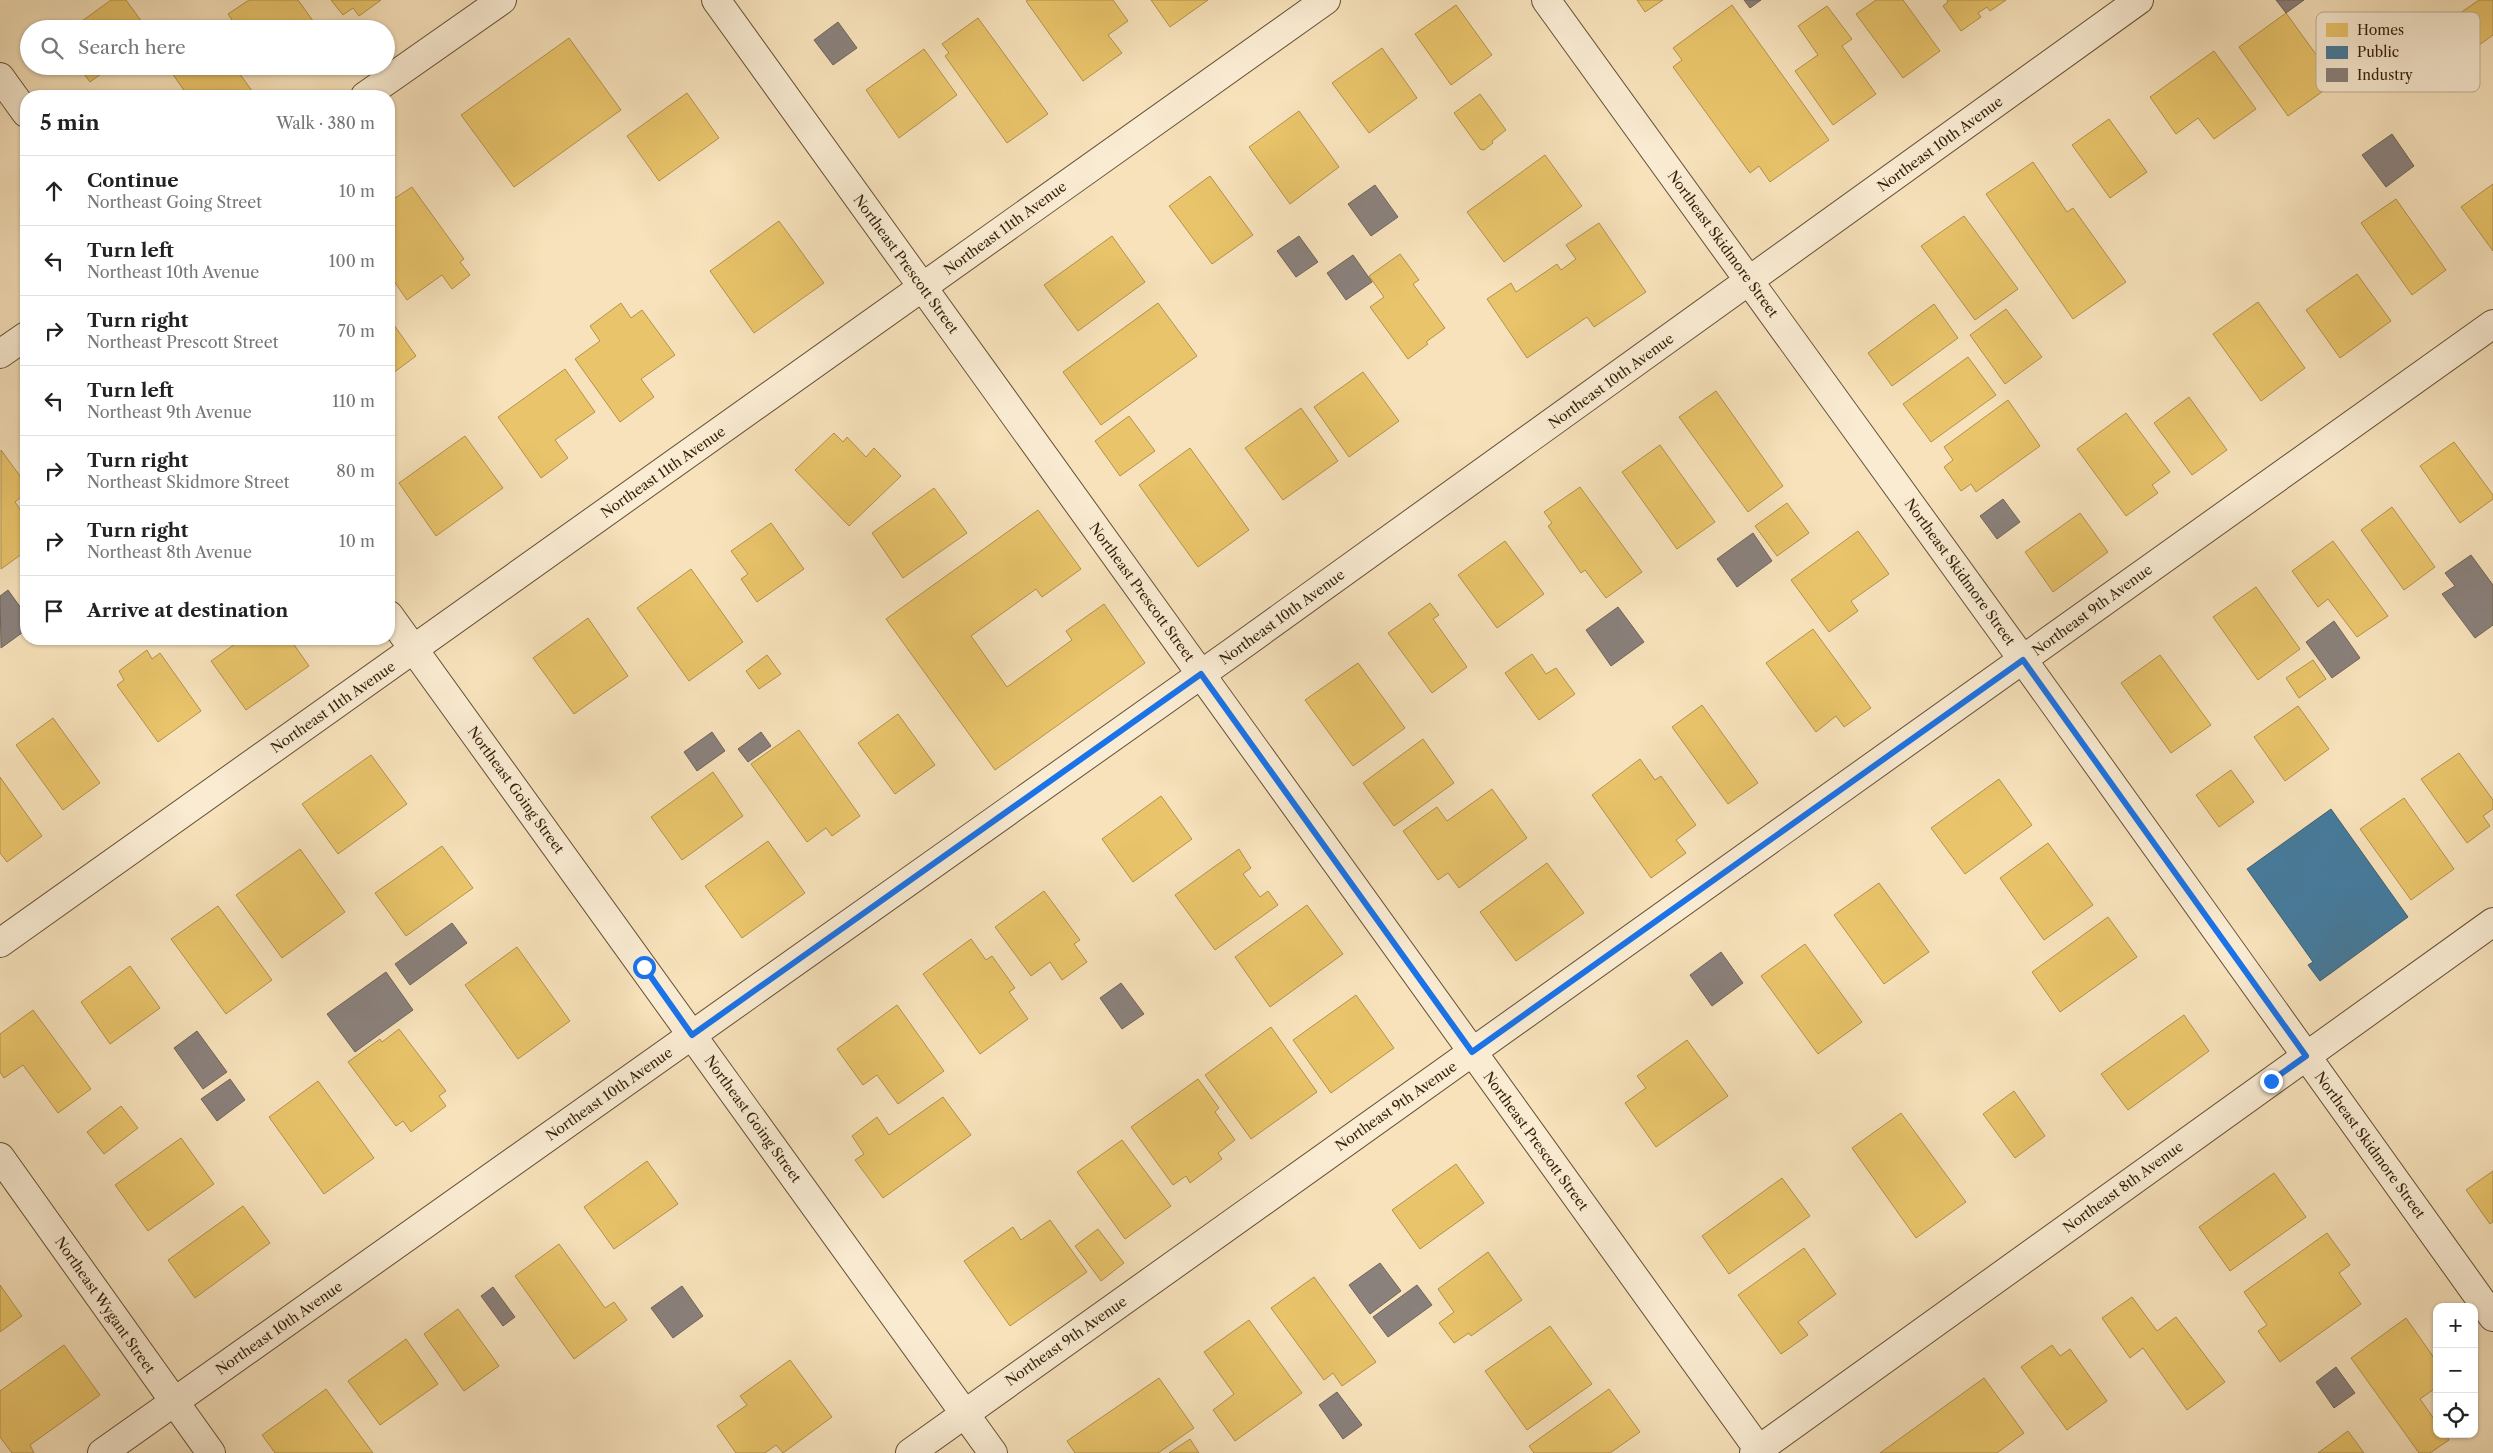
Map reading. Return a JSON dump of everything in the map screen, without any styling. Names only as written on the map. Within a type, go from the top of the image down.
[{"type":"street","points":[[374,90],[502,0]]},
{"type":"street","name":"Northeast Prescott Street","points":[[716,0],[1758,1452]]},
{"type":"street","name":"Northeast 11th Avenue","points":[[0,943],[1326,0]]},
{"type":"street","name":"Northeast Skidmore Street","points":[[1546,0],[2023,660],[2493,1317]]},
{"type":"street","name":"Northeast 10th Avenue","points":[[102,1453],[1201,674],[2139,0]]},
{"type":"street","points":[[0,77],[20,105]]},
{"type":"street","name":"Northeast 9th Avenue","points":[[910,1453],[2493,324]]},
{"type":"street","points":[[0,354],[20,340]]},
{"type":"street","name":"Northeast Going Street","points":[[395,623],[994,1453]]},
{"type":"street","name":"Northeast 8th Avenue","points":[[1758,1452],[2493,922]]},
{"type":"street","name":"Northeast Wygant Street","points":[[0,1158],[211,1453]]},
{"type":"building: Homes","points":[[111,0],[126,0],[140,20],[83,20]]},
{"type":"building: Homes","points":[[249,0],[298,0],[312,20],[232,20],[228,14]]},
{"type":"building: Homes","points":[[331,0],[381,0],[359,16],[353,8],[343,15]]},
{"type":"building: Homes","points":[[1113,0],[1128,21],[1108,35],[1122,53],[1083,81],[1026,1]]},
{"type":"building: Homes","points":[[1151,0],[1208,0],[1170,27]]},
{"type":"building: Homes","points":[[1637,0],[1663,0],[1645,12]]},
{"type":"building: Homes","points":[[1876,0],[1903,0],[1940,51],[1903,78],[1856,14]]},
{"type":"building: Homes","points":[[1947,0],[2006,0],[1990,11],[1987,7],[1978,13],[1981,17],[1961,31],[1943,6],[1948,2]]},
{"type":"building: Homes","points":[[2479,0],[2493,0],[2493,35],[2480,44],[2480,12],[2462,12]]},
{"type":"building: Homes","points":[[1456,5],[1492,55],[1451,85],[1415,34]]},
{"type":"building: Homes","points":[[1732,5],[1829,140],[1770,182],[1759,166],[1750,173],[1673,67],[1682,60],[1673,48]]},
{"type":"building: Homes","points":[[1827,6],[1852,39],[1842,46],[1876,94],[1833,125],[1795,71],[1818,55],[1798,26]]},
{"type":"building: Homes","points":[[2286,13],[2316,54],[2316,92],[2322,92],[2288,116],[2239,47]]},
{"type":"building: Homes","points":[[978,18],[1048,114],[1007,143],[945,56],[949,53],[942,44]]},
{"type":"building: Homes","points":[[569,38],[621,110],[514,187],[461,115]]},
{"type":"building: Homes","points":[[1382,48],[1417,98],[1369,133],[1332,83]]},
{"type":"building: Homes","points":[[924,49],[957,95],[899,138],[866,90]]},
{"type":"building: Homes","points":[[2214,51],[2256,109],[2214,139],[2198,118],[2176,134],[2150,97]]},
{"type":"building: Homes","points":[[85,75],[100,75],[90,82]]},
{"type":"building: Homes","points":[[173,75],[241,75],[251,90],[184,90]]},
{"type":"building: Homes","points":[[687,93],[719,138],[659,181],[627,136]]},
{"type":"building: Homes","points":[[1480,94],[1506,130],[1484,150],[1480,149],[1454,113]]},
{"type":"building: Homes","points":[[1299,111],[1339,167],[1290,204],[1249,147]]},
{"type":"building: Homes","points":[[2109,119],[2147,172],[2110,198],[2072,145]]},
{"type":"building: Homes","points":[[1545,155],[1582,206],[1504,262],[1467,212]]},
{"type":"building: Homes","points":[[2033,162],[2067,212],[2073,208],[2126,282],[2073,319],[1986,194]]},
{"type":"building: Homes","points":[[1210,176],[1253,235],[1212,264],[1169,206]]},
{"type":"building: Homes","points":[[2493,184],[2493,251],[2461,207]]},
{"type":"building: Homes","points":[[412,187],[464,259],[460,262],[470,275],[452,289],[442,275],[407,300],[395,283],[395,198]]},
{"type":"building: Homes","points":[[2396,199],[2446,270],[2412,295],[2361,223]]},
{"type":"building: Homes","points":[[1964,216],[2018,289],[1975,320],[1921,246]]},
{"type":"building: Homes","points":[[779,221],[824,283],[754,333],[710,271]]},
{"type":"building: Homes","points":[[1599,223],[1646,292],[1594,327],[1587,317],[1527,358],[1487,299],[1511,283],[1516,292],[1557,264],[1561,270],[1576,259],[1566,245]]},
{"type":"building: Homes","points":[[1112,236],[1145,282],[1078,331],[1044,285]]},
{"type":"building: Homes","points":[[1400,254],[1419,280],[1413,284],[1445,328],[1408,359],[1370,307],[1384,297],[1369,276]]},
{"type":"building: Homes","points":[[2357,274],[2391,321],[2340,358],[2306,310]]},
{"type":"building: Homes","points":[[2258,302],[2305,368],[2261,401],[2213,334]]},
{"type":"building: Homes","points":[[621,303],[631,318],[642,310],[675,355],[641,379],[654,397],[620,422],[575,359],[600,341],[590,326]]},
{"type":"building: Homes","points":[[1158,303],[1197,356],[1101,425],[1063,372]]},
{"type":"building: Homes","points":[[1934,304],[1958,338],[1892,386],[1868,353]]},
{"type":"building: Homes","points":[[2006,309],[2042,357],[2005,384],[1970,335]]},
{"type":"building: Homes","points":[[395,326],[416,356],[395,372]]},
{"type":"building: Homes","points":[[1968,357],[1996,395],[1931,442],[1903,404]]},
{"type":"building: Homes","points":[[565,369],[595,412],[555,440],[568,458],[541,478],[498,417]]},
{"type":"building: Homes","points":[[1363,372],[1399,421],[1349,457],[1314,407]]},
{"type":"building: Homes","points":[[1716,391],[1783,486],[1748,512],[1679,417]]},
{"type":"building: Homes","points":[[2189,397],[2227,450],[2192,475],[2154,423]]},
{"type":"building: Homes","points":[[2008,400],[2040,446],[1976,492],[1971,484],[1961,491],[1944,467],[1953,460],[1944,447]]},
{"type":"building: Homes","points":[[1301,408],[1338,461],[1283,500],[1245,448]]},
{"type":"building: Homes","points":[[2126,413],[2170,472],[2152,485],[2158,493],[2126,516],[2077,449]]},
{"type":"building: Homes","points":[[1129,416],[1155,451],[1120,476],[1095,441]]},
{"type":"building: Homes","points":[[834,433],[843,442],[847,437],[866,457],[874,448],[901,476],[849,526],[795,470]]},
{"type":"building: Homes","points":[[465,436],[503,488],[436,536],[399,483]]},
{"type":"building: Homes","points":[[2454,442],[2493,495],[2493,499],[2460,523],[2420,466]]},
{"type":"building: Homes","points":[[1660,445],[1715,522],[1677,549],[1622,472]]},
{"type":"building: Homes","points":[[1190,448],[1249,530],[1198,567],[1139,485]]},
{"type":"building: Homes","points":[[1,450],[20,476],[20,498],[15,502],[20,509],[20,555],[1,569]]},
{"type":"building: Homes","points":[[1580,487],[1642,572],[1606,598],[1585,570],[1581,573],[1548,526],[1552,523],[1544,512]]},
{"type":"building: Homes","points":[[934,488],[967,533],[903,578],[872,533]]},
{"type":"building: Homes","points":[[1787,503],[1809,533],[1777,556],[1755,526]]},
{"type":"building: Homes","points":[[2392,507],[2435,567],[2404,590],[2361,530]]},
{"type":"building: Homes","points":[[1038,510],[1081,569],[1042,597],[1036,589],[971,636],[1007,687],[1072,640],[1066,631],[1104,604],[1145,663],[995,770],[886,619]]},
{"type":"building: Homes","points":[[2080,513],[2108,552],[2053,592],[2025,552]]},
{"type":"building: Homes","points":[[771,523],[804,569],[757,602],[741,579],[748,574],[731,551]]},
{"type":"building: Homes","points":[[1858,531],[1889,574],[1851,601],[1858,611],[1829,632],[1791,580]]},
{"type":"building: Homes","points":[[1505,541],[1544,594],[1497,628],[1458,575]]},
{"type":"building: Homes","points":[[2333,541],[2388,616],[2357,637],[2328,599],[2318,607],[2292,571]]},
{"type":"building: Homes","points":[[691,569],[743,642],[689,681],[637,608]]},
{"type":"building: Homes","points":[[2256,587],[2300,649],[2258,680],[2213,617]]},
{"type":"building: Homes","points":[[1430,603],[1439,615],[1433,619],[1467,667],[1432,693],[1388,633]]},
{"type":"building: Homes","points":[[588,618],[628,676],[574,714],[533,658]]},
{"type":"building: Homes","points":[[1813,629],[1871,708],[1844,727],[1836,716],[1816,732],[1766,663]]},
{"type":"building: Homes","points":[[234,645],[294,645],[309,666],[246,710],[211,661]]},
{"type":"building: Homes","points":[[147,650],[152,659],[160,653],[201,711],[158,742],[117,685],[124,680],[119,671]]},
{"type":"building: Homes","points":[[1532,654],[1546,674],[1556,668],[1575,694],[1539,720],[1505,673]]},
{"type":"building: Homes","points":[[767,655],[781,674],[759,689],[746,671]]},
{"type":"building: Homes","points":[[2160,655],[2211,725],[2171,753],[2121,683]]},
{"type":"building: Homes","points":[[2313,660],[2326,679],[2299,698],[2286,678]]},
{"type":"building: Homes","points":[[1358,663],[1405,728],[1353,766],[1305,700]]},
{"type":"building: Homes","points":[[1702,705],[1758,783],[1728,804],[1672,727]]},
{"type":"building: Homes","points":[[2298,706],[2329,749],[2285,781],[2254,737]]},
{"type":"building: Homes","points":[[898,714],[935,765],[895,794],[858,743]]},
{"type":"building: Homes","points":[[53,718],[100,783],[63,810],[16,745]]},
{"type":"building: Homes","points":[[799,730],[860,816],[832,836],[826,828],[807,842],[751,764]]},
{"type":"building: Homes","points":[[1423,739],[1454,783],[1394,826],[1363,783]]},
{"type":"building: Homes","points":[[2459,753],[2493,800],[2493,809],[2483,816],[2490,826],[2467,843],[2421,779]]},
{"type":"building: Homes","points":[[371,755],[407,804],[338,854],[302,804]]},
{"type":"building: Homes","points":[[1640,759],[1655,780],[1661,776],[1696,825],[1676,840],[1686,853],[1651,878],[1592,795]]},
{"type":"building: Homes","points":[[2231,770],[2254,802],[2219,827],[2196,795]]},
{"type":"building: Homes","points":[[713,772],[743,816],[682,860],[651,817]]},
{"type":"building: Homes","points":[[0,777],[42,836],[7,862],[0,853]]},
{"type":"building: Homes","points":[[1999,779],[2032,825],[1965,874],[1931,828]]},
{"type":"building: Homes","points":[[1492,789],[1527,838],[1459,888],[1448,873],[1438,880],[1403,831],[1437,807],[1447,821]]},
{"type":"building: Homes","points":[[1161,796],[1192,839],[1133,882],[1102,839]]},
{"type":"building: Homes","points":[[2404,798],[2454,869],[2411,900],[2360,829]]},
{"type":"building: Homes","points":[[768,841],[805,893],[742,938],[705,886]]},
{"type":"building: Homes","points":[[2048,843],[2093,905],[2044,940],[2000,878]]},
{"type":"building: Homes","points":[[442,846],[473,888],[406,936],[375,893]]},
{"type":"building: Homes","points":[[300,849],[345,912],[282,958],[236,895]]},
{"type":"building: Homes","points":[[1239,849],[1251,868],[1243,874],[1260,897],[1268,891],[1278,905],[1215,950],[1175,895]]},
{"type":"building: Homes","points":[[1547,863],[1584,913],[1516,961],[1480,912]]},
{"type":"building: Homes","points":[[1879,883],[1929,952],[1884,984],[1834,915]]},
{"type":"building: Homes","points":[[1044,891],[1080,940],[1074,944],[1087,962],[1062,980],[1050,962],[1031,976],[995,927]]},
{"type":"building: Homes","points":[[1307,905],[1343,954],[1270,1007],[1235,957]]},
{"type":"building: Homes","points":[[218,906],[272,980],[226,1014],[171,939]]},
{"type":"building: Homes","points":[[2108,917],[2137,957],[2060,1012],[2032,972]]},
{"type":"building: Homes","points":[[971,939],[986,960],[992,956],[1015,988],[1009,992],[1028,1019],[980,1054],[923,974]]},
{"type":"building: Homes","points":[[1805,944],[1862,1022],[1818,1054],[1761,976]]},
{"type":"building: Homes","points":[[517,947],[570,1021],[518,1059],[465,985]]},
{"type":"building: Homes","points":[[130,966],[160,1008],[110,1044],[81,1002]]},
{"type":"building: Homes","points":[[1356,995],[1394,1048],[1331,1093],[1293,1040]]},
{"type":"building: Homes","points":[[897,1005],[944,1071],[898,1104],[877,1075],[863,1085],[837,1049]]},
{"type":"building: Homes","points":[[33,1010],[91,1089],[58,1113],[23,1065],[4,1078],[0,1072],[0,1034]]},
{"type":"building: Homes","points":[[2184,1015],[2209,1051],[2128,1110],[2101,1074]]},
{"type":"building: Homes","points":[[1271,1027],[1317,1092],[1251,1139],[1205,1075]]},
{"type":"building: Homes","points":[[399,1029],[446,1091],[439,1096],[446,1106],[411,1132],[403,1121],[396,1126],[348,1062],[380,1039],[382,1042]]},
{"type":"building: Homes","points":[[1687,1040],[1728,1096],[1656,1147],[1625,1103],[1646,1088],[1637,1076]]},
{"type":"building: Homes","points":[[1198,1079],[1219,1108],[1215,1112],[1235,1140],[1218,1153],[1222,1159],[1190,1183],[1186,1176],[1173,1185],[1131,1127]]},
{"type":"building: Homes","points":[[318,1081],[374,1158],[324,1194],[269,1117]]},
{"type":"building: Homes","points":[[2014,1091],[2045,1136],[2015,1158],[1983,1114]]},
{"type":"building: Homes","points":[[943,1097],[971,1135],[883,1198],[855,1160],[864,1154],[852,1136],[877,1117],[889,1135]]},
{"type":"building: Homes","points":[[121,1106],[138,1128],[104,1154],[87,1132]]},
{"type":"building: Homes","points":[[1901,1113],[1966,1202],[1916,1238],[1852,1148]]},
{"type":"building: Homes","points":[[181,1138],[214,1184],[148,1231],[115,1185]]},
{"type":"building: Homes","points":[[1122,1140],[1171,1206],[1125,1239],[1077,1172]]},
{"type":"building: Homes","points":[[647,1161],[678,1204],[614,1249],[584,1207]]},
{"type":"building: Homes","points":[[1456,1164],[1484,1203],[1420,1249],[1392,1210]]},
{"type":"building: Homes","points":[[2493,1171],[2493,1222],[2490,1224],[2466,1190]]},
{"type":"building: Homes","points":[[2274,1173],[2306,1217],[2230,1271],[2199,1227]]},
{"type":"building: Homes","points":[[1782,1178],[1810,1216],[1729,1274],[1702,1236]]},
{"type":"building: Homes","points":[[243,1206],[270,1243],[195,1298],[168,1260]]},
{"type":"building: Homes","points":[[1050,1220],[1087,1272],[1010,1326],[964,1261],[1013,1227],[1021,1240]]},
{"type":"building: Homes","points":[[1098,1229],[1124,1263],[1101,1281],[1075,1246]]},
{"type":"building: Homes","points":[[2327,1233],[2350,1265],[2339,1273],[2361,1304],[2280,1362],[2258,1331],[2267,1325],[2244,1292]]},
{"type":"building: Homes","points":[[559,1244],[605,1308],[614,1302],[627,1320],[574,1359],[515,1276]]},
{"type":"building: Homes","points":[[1804,1248],[1836,1294],[1798,1322],[1808,1335],[1781,1354],[1738,1295]]},
{"type":"building: Homes","points":[[1488,1252],[1522,1300],[1471,1336],[1469,1333],[1454,1343],[1439,1323],[1454,1312],[1438,1289]]},
{"type":"building: Homes","points":[[1314,1277],[1376,1362],[1342,1386],[1333,1373],[1324,1380],[1271,1308]]},
{"type":"building: Homes","points":[[0,1285],[22,1316],[0,1332]]},
{"type":"building: Homes","points":[[2132,1297],[2157,1331],[2176,1317],[2225,1382],[2187,1410],[2143,1348],[2130,1358],[2102,1318]]},
{"type":"building: Homes","points":[[458,1309],[499,1366],[464,1391],[424,1334]]},
{"type":"building: Homes","points":[[2406,1318],[2433,1356],[2433,1390],[2420,1399],[2433,1417],[2433,1438],[2448,1438],[2449,1440],[2430,1453],[2419,1453],[2351,1358]]},
{"type":"building: Homes","points":[[1249,1320],[1302,1393],[1235,1441],[1213,1410],[1234,1394],[1204,1352]]},
{"type":"building: Homes","points":[[1550,1326],[1592,1384],[1527,1430],[1485,1371]]},
{"type":"building: Homes","points":[[406,1339],[438,1384],[380,1425],[348,1381]]},
{"type":"building: Homes","points":[[64,1345],[100,1395],[30,1445],[34,1453],[12,1453],[0,1437],[0,1391]]},
{"type":"building: Homes","points":[[2052,1345],[2060,1356],[2070,1349],[2107,1401],[2067,1430],[2021,1367]]},
{"type":"building: Homes","points":[[790,1360],[832,1417],[783,1453],[776,1445],[765,1453],[736,1453],[717,1426],[747,1405],[740,1396]]},
{"type":"building: Homes","points":[[1159,1378],[1194,1428],[1158,1453],[1075,1453],[1067,1441]]},
{"type":"building: Homes","points":[[1984,1378],[2024,1433],[1997,1453],[1880,1453]]},
{"type":"building: Homes","points":[[326,1389],[373,1453],[275,1453],[262,1435]]},
{"type":"building: Homes","points":[[1609,1389],[1640,1432],[1610,1453],[1534,1453],[1529,1446]]},
{"type":"building: Homes","points":[[2348,1431],[2364,1453],[2318,1453]]},
{"type":"building: Homes","points":[[1190,1439],[1199,1453],[1169,1453]]},
{"type":"building: Public","points":[[2331,809],[2408,917],[2320,981],[2308,965],[2313,962],[2247,869]]},
{"type":"building: Industry","points":[[1744,0],[1761,0],[1750,8]]},
{"type":"building: Industry","points":[[2276,0],[2304,0],[2286,13]]},
{"type":"building: Industry","points":[[838,22],[857,48],[833,65],[814,40]]},
{"type":"building: Industry","points":[[2392,134],[2414,166],[2386,187],[2362,155]]},
{"type":"building: Industry","points":[[1375,185],[1398,217],[1371,236],[1348,204]]},
{"type":"building: Industry","points":[[1299,236],[1318,262],[1296,277],[1277,251]]},
{"type":"building: Industry","points":[[1353,255],[1372,282],[1346,300],[1327,273]]},
{"type":"building: Industry","points":[[2003,499],[2020,522],[1997,539],[1980,516]]},
{"type":"building: Industry","points":[[1753,533],[1772,561],[1737,587],[1717,559]]},
{"type":"building: Industry","points":[[2471,555],[2493,585],[2493,625],[2475,638],[2442,594],[2455,586],[2445,573]]},
{"type":"building: Industry","points":[[8,590],[20,607],[20,634],[1,648],[0,596]]},
{"type":"building: Industry","points":[[1618,607],[1644,642],[1611,666],[1586,630]]},
{"type":"building: Industry","points":[[2334,621],[2360,658],[2332,678],[2306,642]]},
{"type":"building: Industry","points":[[712,732],[725,751],[697,771],[684,752]]},
{"type":"building: Industry","points":[[761,732],[771,746],[748,762],[738,749]]},
{"type":"building: Industry","points":[[452,923],[467,943],[410,985],[395,964]]},
{"type":"building: Industry","points":[[1721,952],[1743,983],[1712,1006],[1690,975]]},
{"type":"building: Industry","points":[[386,972],[413,1010],[355,1052],[327,1014]]},
{"type":"building: Industry","points":[[1121,983],[1144,1014],[1122,1029],[1100,998]]},
{"type":"building: Industry","points":[[197,1031],[227,1072],[203,1089],[174,1048]]},
{"type":"building: Industry","points":[[230,1079],[245,1100],[217,1121],[201,1099]]},
{"type":"building: Industry","points":[[1380,1263],[1401,1291],[1370,1314],[1349,1285]]},
{"type":"building: Industry","points":[[1417,1285],[1432,1305],[1388,1337],[1373,1317]]},
{"type":"building: Industry","points":[[682,1286],[703,1316],[673,1338],[651,1308]]},
{"type":"building: Industry","points":[[493,1287],[515,1317],[503,1326],[481,1296]]},
{"type":"building: Industry","points":[[2336,1367],[2355,1393],[2334,1408],[2316,1382]]},
{"type":"building: Industry","points":[[1337,1392],[1362,1425],[1343,1439],[1319,1405]]},
{"type":"route","points":[[644,967],[692,1035],[1201,674],[1472,1052],[2023,660],[2306,1056],[2271,1081]]}]
